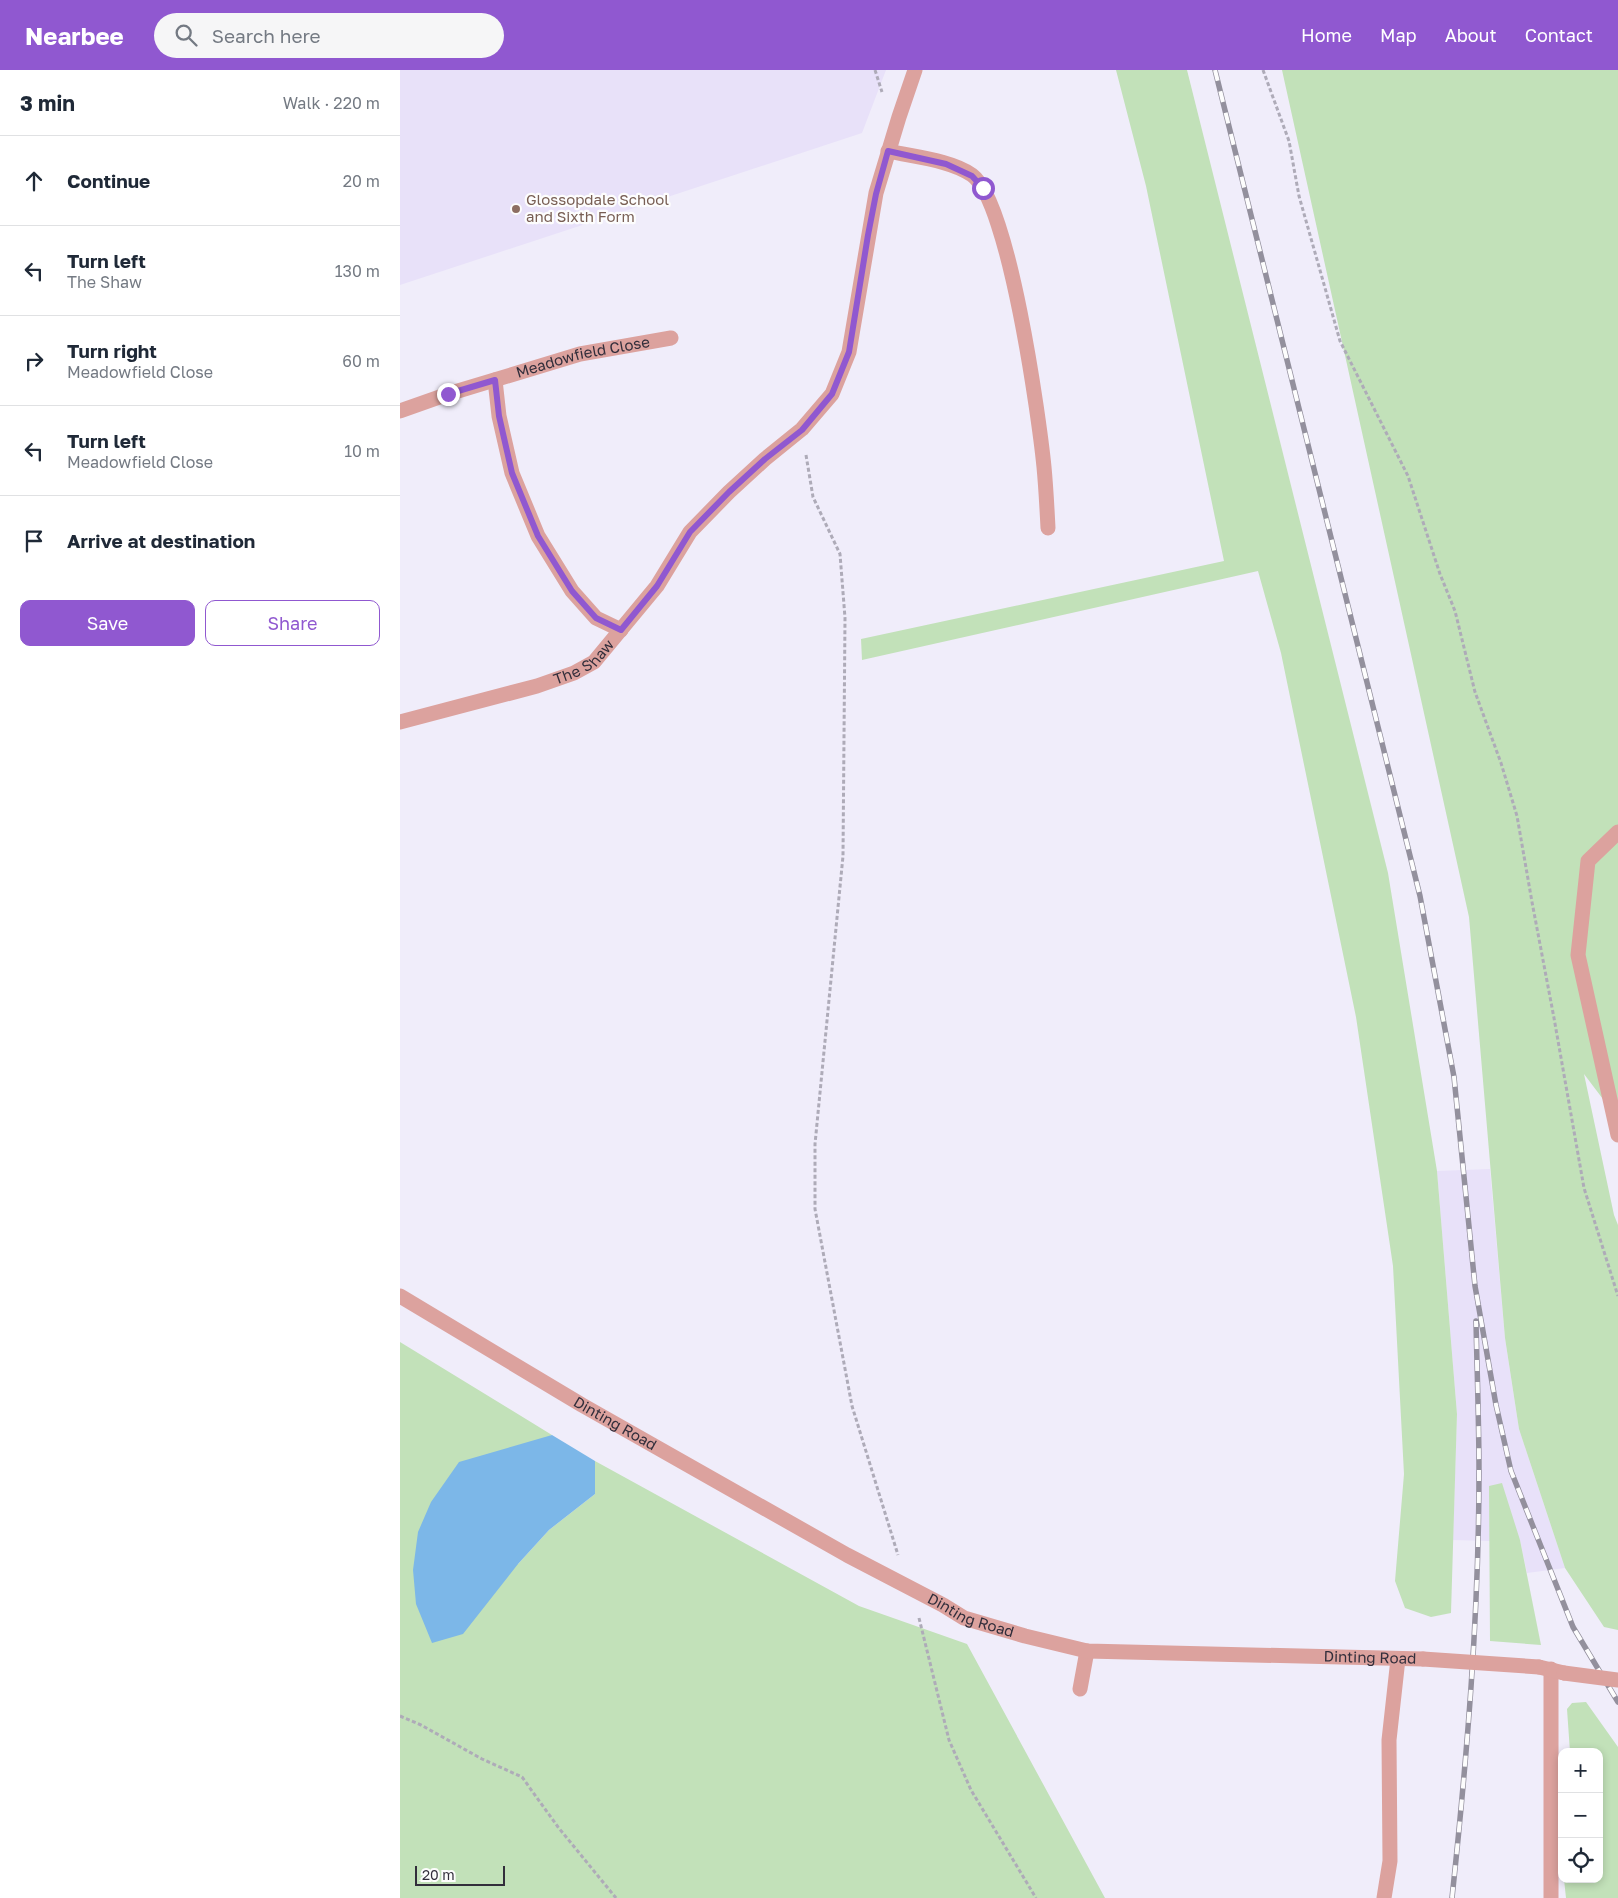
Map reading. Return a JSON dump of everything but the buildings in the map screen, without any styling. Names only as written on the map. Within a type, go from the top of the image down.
[{"type":"street","name":"The Shaw","points":[[400,722],[537,686],[574,674],[594,662],[657,586],[690,532],[758,465],[802,430],[832,394],[849,352],[876,194],[888,151],[916,70]]},
{"type":"street","points":[[888,151],[946,164],[972,176],[983,188],[1001,230],[1026,345],[1044,467],[1048,528]]},
{"type":"street","name":"Meadowfield Close","points":[[400,412],[448,394],[580,354],[671,338]]},
{"type":"street","name":"Meadowfield Close","points":[[495,380],[499,416],[512,473],[538,536],[572,591],[596,618],[621,630]]},
{"type":"street","points":[[1618,832],[1588,861],[1578,955],[1618,1135]]},
{"type":"street","name":"Dinting Road","points":[[400,1296],[582,1405],[846,1556],[943,1605],[964,1618],[1025,1636],[1087,1651],[1423,1659],[1551,1670],[1618,1680]]},
{"type":"street","points":[[1080,1690],[1087,1651]]},
{"type":"street","points":[[1384,1898],[1390,1861],[1389,1740],[1398,1659]]},
{"type":"street","points":[[1550,1898],[1551,1670]]},
{"type":"path","points":[[1263,70],[1289,141],[1299,196],[1340,341],[1408,476],[1440,574],[1455,611],[1475,692],[1518,816],[1584,1188],[1618,1296]]},
{"type":"path","points":[[802,430],[813,497],[840,554],[845,618],[843,856],[816,1144],[815,1209],[852,1406],[924,1634],[949,1740],[971,1790],[1036,1898]]},
{"type":"path","points":[[400,1716],[522,1778],[558,1827],[616,1898]]},
{"type":"shaded area","name":"Glossopdale School and Sixth Form","points":[[400,70],[886,70],[862,133],[400,285]]},
{"type":"shaded area","points":[[1490,1169],[1505,1338],[1519,1429],[1565,1568],[1527,1573],[1520,1540],[1489,1486],[1490,1541],[1453,1540],[1457,1414],[1437,1171]]},
{"type":"green space","points":[[1116,70],[1187,70],[1388,873],[1437,1171],[1457,1414],[1451,1613],[1431,1617],[1405,1608],[1395,1581],[1404,1474],[1393,1266],[1356,1017],[1281,653],[1258,571],[862,660],[861,639],[1224,561],[1146,186]]},
{"type":"green space","points":[[1282,70],[1618,70],[1618,1119],[1584,1074],[1614,1215],[1618,1225],[1618,1630],[1604,1627],[1565,1568],[1519,1429],[1505,1338],[1469,917]]},
{"type":"green space","points":[[400,1342],[552,1435],[542,1440],[518,1564],[549,1530],[595,1494],[595,1461],[859,1606],[967,1644],[1105,1898],[400,1898]]},
{"type":"green space","points":[[1502,1483],[1520,1540],[1541,1645],[1490,1641],[1489,1486]]},
{"type":"green space","points":[[1586,1702],[1618,1747],[1618,1898],[1566,1898],[1564,1883],[1603,1883],[1603,1748],[1570,1748],[1567,1709],[1572,1703]]},
{"type":"water","points":[[552,1435],[595,1461],[595,1494],[549,1530],[518,1564],[463,1634],[432,1643],[416,1604],[413,1570],[418,1532],[431,1502],[459,1462]]},
{"type":"railway","points":[[1215,70],[1420,896],[1454,1077],[1475,1286],[1496,1405],[1511,1471],[1573,1627],[1618,1702]]},
{"type":"railway","points":[[1452,1898],[1463,1792],[1477,1579],[1479,1472],[1476,1321]]},
{"type":"place","name":"Glossopdale School and Sixth Form","points":[[516,209]]},
{"type":"route","points":[[448,394],[495,380],[499,416],[512,473],[538,536],[572,591],[596,618],[621,630],[657,586],[690,532],[765,459],[802,430],[832,394],[849,352],[868,235],[876,194],[888,151],[946,164],[972,176],[983,188]]}]
